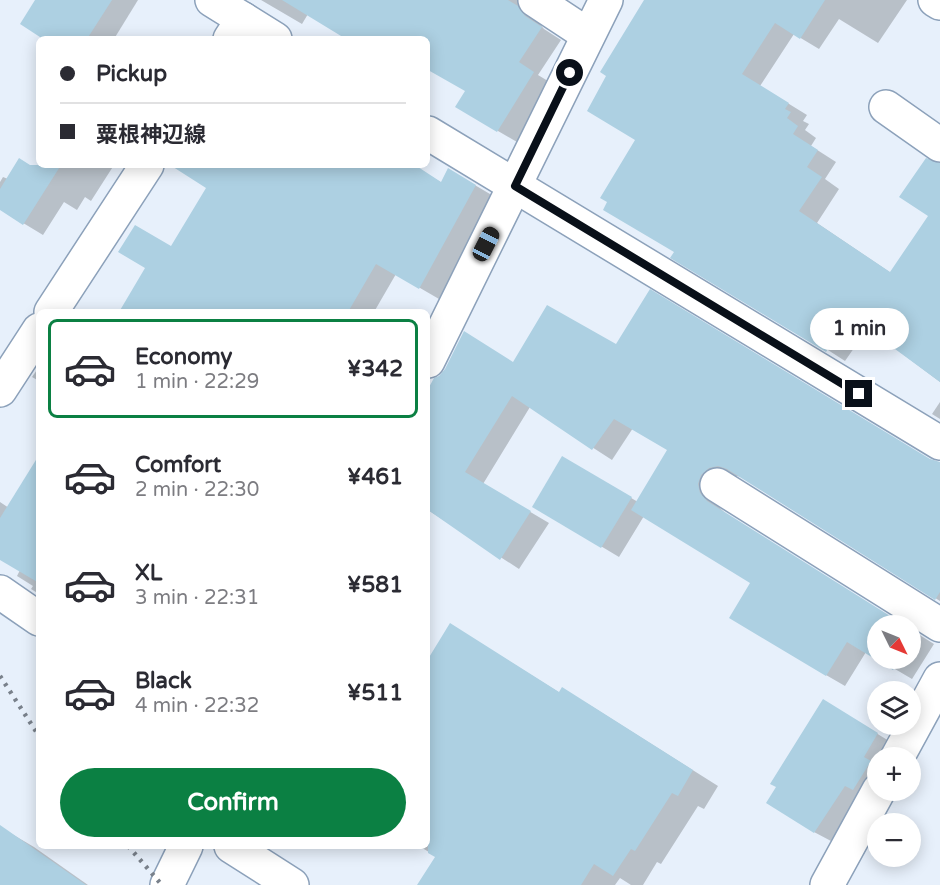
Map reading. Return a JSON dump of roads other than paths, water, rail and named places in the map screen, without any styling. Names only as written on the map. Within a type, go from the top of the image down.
[{"type":"street","points":[[212,0],[236,29],[263,36]]},
{"type":"street","points":[[535,0],[588,35]]},
{"type":"street","points":[[430,357],[606,0]]},
{"type":"street","points":[[935,0],[940,3]]},
{"type":"street","points":[[886,107],[940,145]]},
{"type":"street","points":[[430,134],[940,443]]},
{"type":"street","points":[[53,309],[145,168]]},
{"type":"street","points":[[0,390],[36,335]]},
{"type":"street","points":[[717,485],[940,625]]},
{"type":"street","points":[[0,592],[36,618]]},
{"type":"street","points":[[903,747],[940,679]]},
{"type":"street","points":[[827,885],[873,801]]},
{"type":"street","points":[[167,885],[185,849]]},
{"type":"street","points":[[236,849],[292,885]]},
{"type":"railway","points":[[0,676],[36,731]]},
{"type":"railway","points":[[131,849],[162,885]]}]
